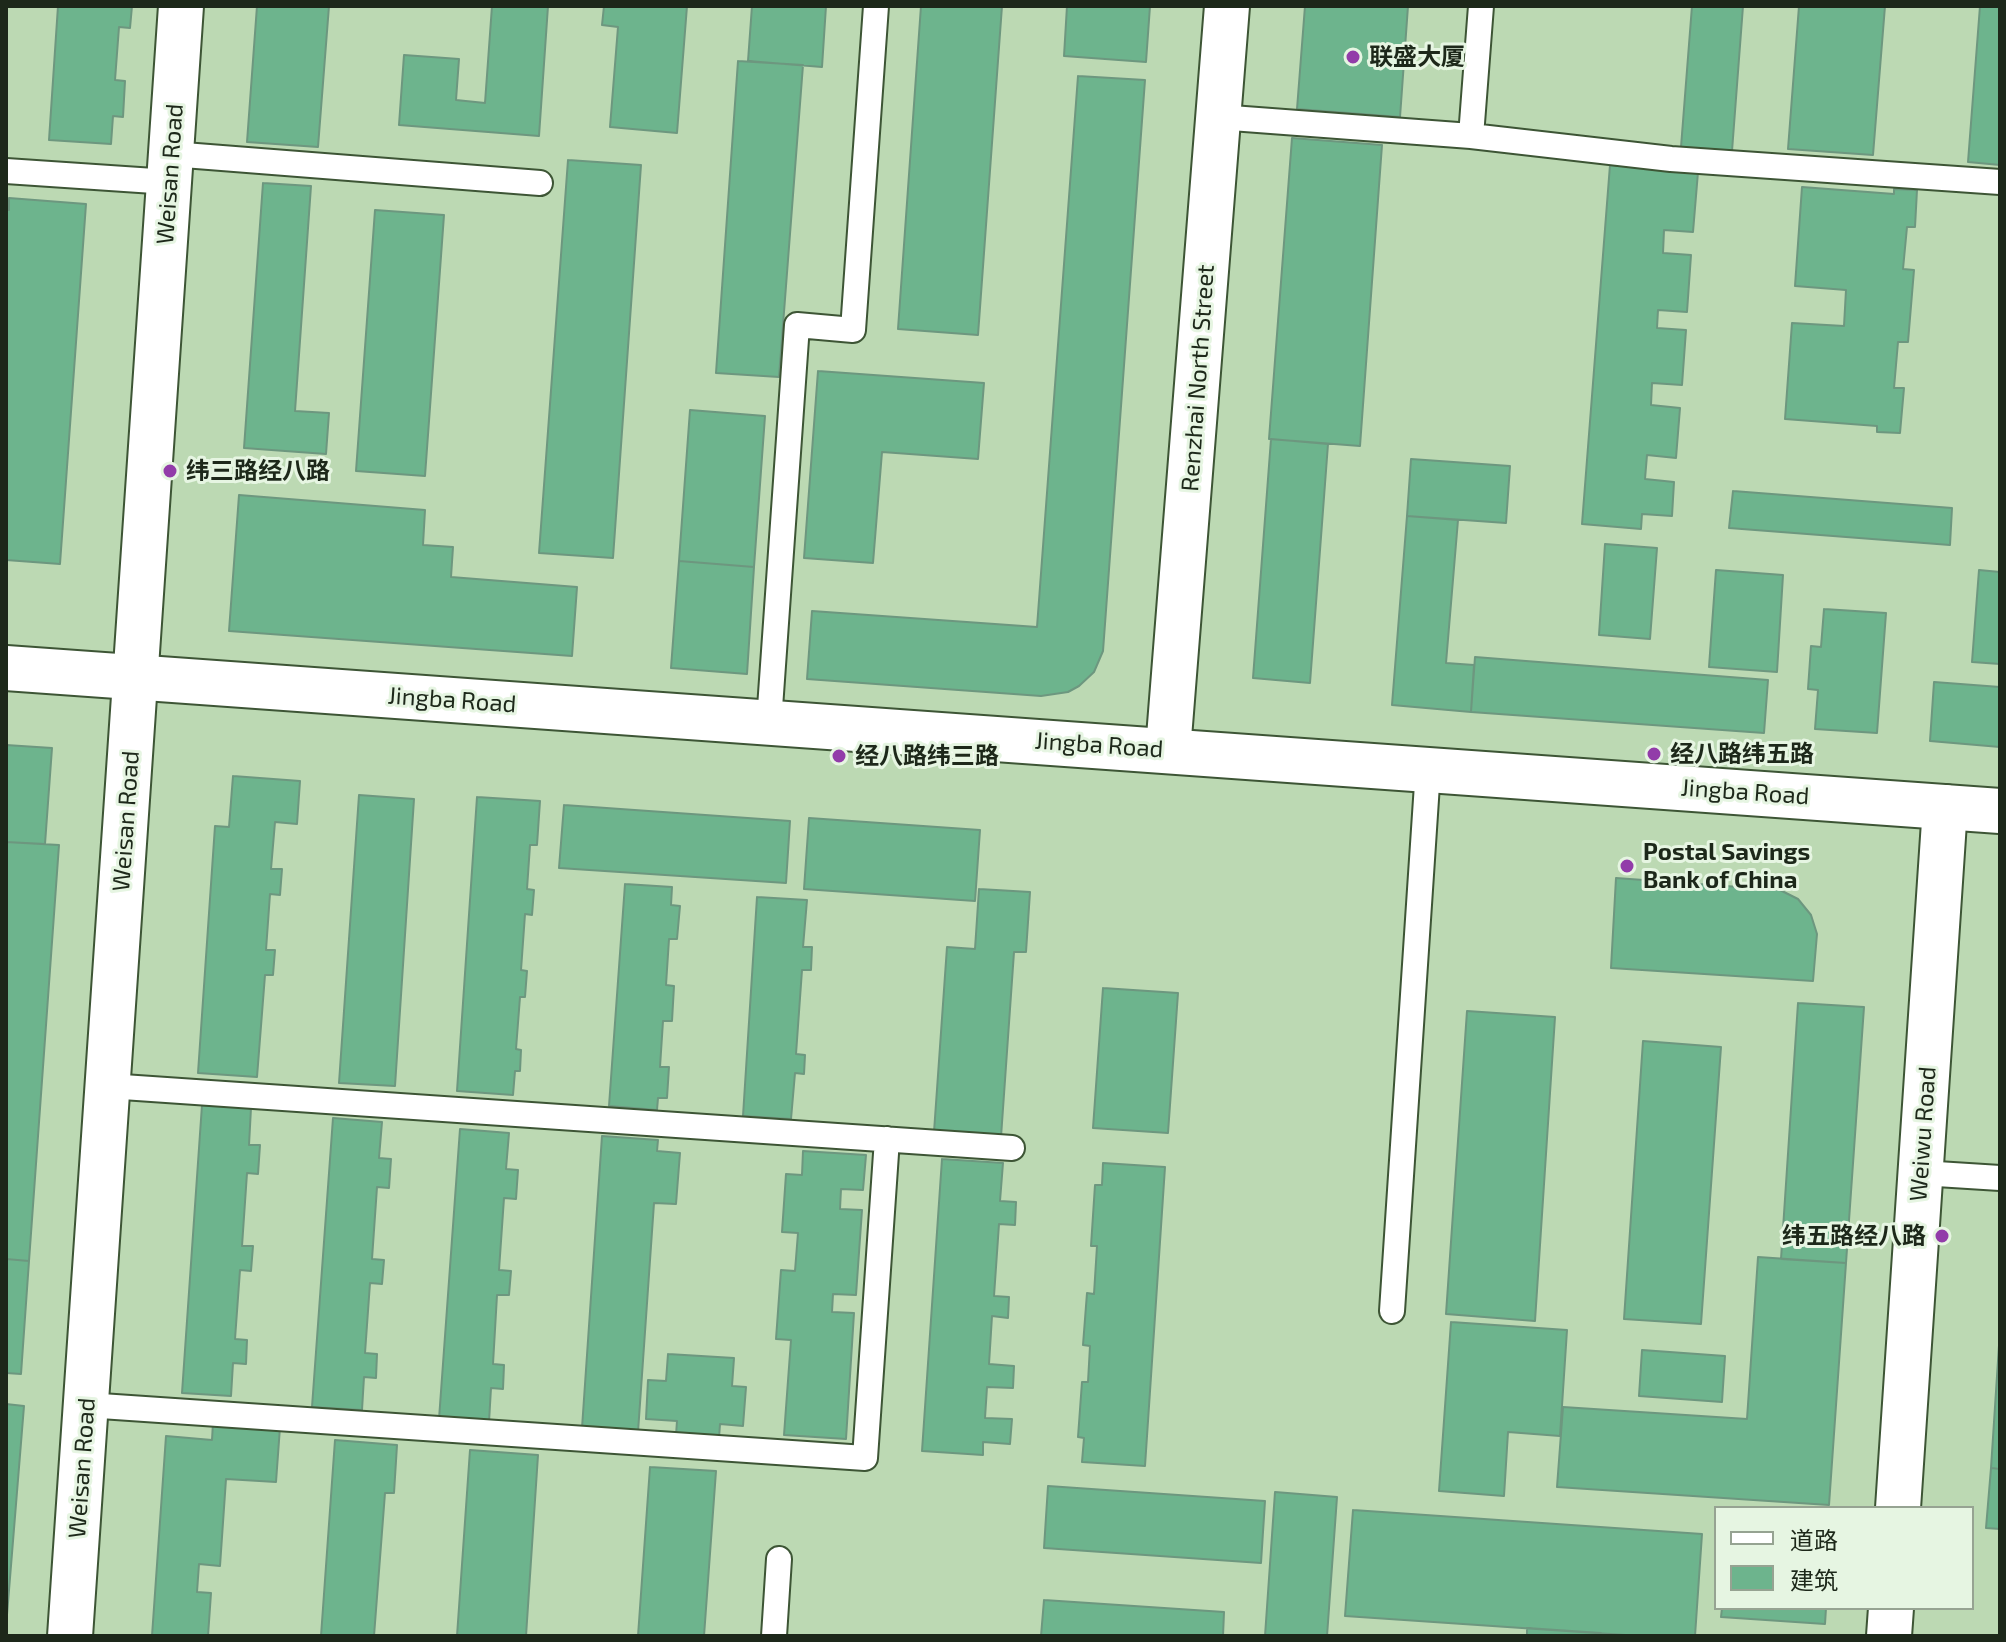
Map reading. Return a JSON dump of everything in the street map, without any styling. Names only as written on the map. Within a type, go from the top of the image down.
[{"type":"street","name":"Weisan Road","points":[[70,1636],[181,6]]},
{"type":"street","name":"Renzhai North Street","points":[[1168,750],[1227,6]]},
{"type":"street","name":"Jingba Road","points":[[6,668],[2000,811]]},
{"type":"street","name":"Weiwu Road","points":[[1898,1506],[1945,807]]},
{"type":"street","points":[[1889,1636],[1891,1610]]},
{"type":"lane","points":[[769,722],[797,325],[853,330],[876,6]]},
{"type":"lane","points":[[1471,136],[1481,6]]},
{"type":"lane","points":[[1218,117],[1471,136],[1671,159],[2000,182]]},
{"type":"lane","points":[[6,171],[170,168],[540,183]]},
{"type":"lane","points":[[1392,1311],[1428,769]]},
{"type":"lane","points":[[108,1086],[1012,1148]]},
{"type":"lane","points":[[86,1405],[865,1458],[887,1139]]},
{"type":"lane","points":[[1921,1173],[2000,1178]]},
{"type":"lane","points":[[774,1636],[779,1559]]},
{"type":"building","points":[[58,6],[132,6],[130,28],[119,27],[115,80],[125,81],[123,117],[113,116],[111,144],[49,140]]},
{"type":"building","points":[[257,6],[329,6],[318,147],[247,142]]},
{"type":"building","points":[[492,6],[548,6],[539,136],[399,125],[404,55],[459,59],[456,100],[485,103]]},
{"type":"building","points":[[604,6],[687,6],[677,133],[610,127],[618,27],[602,25]]},
{"type":"building","points":[[752,6],[826,6],[822,67],[748,61]]},
{"type":"building","points":[[921,6],[1002,6],[978,335],[898,329]]},
{"type":"building","points":[[1067,6],[1150,6],[1146,62],[1064,56]]},
{"type":"building","name":"联盛大厦","points":[[1305,6],[1408,6],[1400,117],[1297,109]]},
{"type":"building","points":[[1692,6],[1743,6],[1732,151],[1681,147]]},
{"type":"building","points":[[1799,6],[1885,6],[1873,155],[1788,149]]},
{"type":"building","points":[[1980,6],[2000,6],[2000,165],[1968,162]]},
{"type":"building","points":[[738,61],[803,65],[779,377],[716,373]]},
{"type":"building","points":[[1078,76],[1145,80],[1103,651],[1094,672],[1068,692],[1041,696],[807,679],[812,611],[1037,627]]},
{"type":"building","points":[[1292,138],[1382,145],[1360,446],[1269,439]]},
{"type":"building","points":[[568,160],[641,165],[613,558],[539,553]]},
{"type":"building","points":[[1610,165],[1698,172],[1693,232],[1664,230],[1663,253],[1691,255],[1687,312],[1658,310],[1657,328],[1686,330],[1682,385],[1652,383],[1651,405],[1680,408],[1676,458],[1647,455],[1645,479],[1674,482],[1672,516],[1642,514],[1641,529],[1582,524]]},
{"type":"building","points":[[263,183],[311,186],[295,411],[329,413],[326,454],[244,448]]},
{"type":"building","points":[[1802,187],[1894,194],[1894,189],[1917,190],[1915,227],[1907,227],[1903,269],[1914,270],[1908,342],[1898,342],[1894,388],[1904,388],[1900,433],[1877,432],[1877,426],[1785,419],[1792,323],[1844,326],[1846,290],[1795,286]]},
{"type":"building","points":[[9,198],[86,204],[60,564],[6,560],[6,209],[9,210]]},
{"type":"building","points":[[375,210],[444,215],[425,476],[356,471]]},
{"type":"building","points":[[818,371],[984,383],[978,459],[882,452],[873,563],[804,558]]},
{"type":"building","points":[[690,410],[765,416],[754,567],[679,561]]},
{"type":"building","points":[[1271,439],[1328,444],[1310,683],[1253,678]]},
{"type":"building","points":[[1411,459],[1510,466],[1506,523],[1407,516]]},
{"type":"building","points":[[1733,491],[1952,508],[1950,545],[1729,528]]},
{"type":"building","points":[[239,495],[425,510],[423,545],[453,547],[451,577],[577,587],[572,656],[229,631]]},
{"type":"building","points":[[1407,516],[1458,520],[1446,663],[1474,665],[1471,712],[1392,705]]},
{"type":"building","points":[[1605,544],[1657,548],[1650,639],[1599,635]]},
{"type":"building","points":[[679,561],[754,567],[747,674],[671,668]]},
{"type":"building","points":[[1716,570],[1783,575],[1777,672],[1709,667]]},
{"type":"building","points":[[1979,570],[2000,572],[2000,664],[1972,662]]},
{"type":"building","points":[[1824,609],[1886,613],[1877,733],[1815,729],[1818,690],[1808,689],[1811,646],[1821,647]]},
{"type":"building","points":[[1475,657],[1768,680],[1764,733],[1471,712]]},
{"type":"building","points":[[1934,682],[2000,687],[2000,747],[1930,741]]},
{"type":"building","points":[[6,745],[52,748],[45,844],[6,842]]},
{"type":"building","points":[[233,776],[300,781],[297,824],[275,822],[271,869],[282,869],[280,895],[270,894],[266,950],[275,950],[273,975],[265,975],[257,1077],[198,1073],[215,826],[229,827]]},
{"type":"building","points":[[359,795],[414,799],[395,1086],[339,1083]]},
{"type":"building","points":[[477,797],[540,801],[537,845],[530,845],[527,889],[534,890],[532,915],[525,914],[521,970],[527,971],[525,997],[520,997],[516,1049],[521,1050],[520,1071],[515,1071],[513,1095],[457,1091]]},
{"type":"building","points":[[564,805],[790,821],[786,883],[559,868]]},
{"type":"building","points":[[809,818],[980,830],[975,901],[804,889]]},
{"type":"building","points":[[6,842],[59,845],[29,1261],[6,1259]]},
{"type":"building","points":[[1616,878],[1780,890],[1798,899],[1811,915],[1817,934],[1813,981],[1611,968]]},
{"type":"building","points":[[625,884],[672,887],[671,905],[680,906],[677,939],[669,939],[666,985],[674,986],[672,1021],[663,1021],[660,1067],[669,1067],[667,1098],[658,1098],[657,1110],[609,1106]]},
{"type":"building","points":[[979,889],[1030,892],[1026,952],[1014,952],[1001,1137],[934,1132],[947,947],[975,949]]},
{"type":"building","points":[[757,897],[807,900],[803,947],[812,947],[811,970],[802,970],[796,1054],[805,1055],[804,1074],[795,1073],[791,1119],[743,1116]]},
{"type":"building","points":[[1103,988],[1178,993],[1168,1133],[1093,1128]]},
{"type":"building","points":[[1798,1003],[1864,1007],[1846,1263],[1781,1259]]},
{"type":"building","points":[[1467,1011],[1555,1017],[1535,1321],[1446,1314]]},
{"type":"building","points":[[1643,1041],[1721,1047],[1701,1324],[1624,1319]]},
{"type":"building","points":[[202,1105],[251,1108],[249,1145],[260,1145],[258,1174],[247,1173],[242,1246],[253,1246],[251,1271],[240,1270],[235,1339],[247,1340],[246,1364],[233,1363],[231,1396],[182,1393]]},
{"type":"building","points":[[333,1118],[382,1122],[379,1158],[391,1159],[389,1188],[377,1187],[372,1259],[384,1260],[382,1284],[370,1283],[365,1353],[377,1354],[376,1378],[364,1377],[362,1410],[312,1407]]},
{"type":"building","points":[[460,1129],[509,1133],[506,1169],[518,1170],[516,1199],[504,1198],[499,1270],[511,1271],[509,1295],[497,1295],[493,1364],[504,1365],[503,1389],[491,1388],[489,1422],[439,1419]]},
{"type":"building","points":[[602,1136],[658,1140],[657,1151],[680,1153],[676,1204],[654,1203],[638,1432],[582,1428]]},
{"type":"building","points":[[803,1151],[866,1155],[863,1190],[841,1189],[840,1209],[862,1210],[856,1295],[833,1294],[832,1312],[854,1313],[846,1439],[784,1435],[791,1340],[776,1339],[781,1270],[795,1271],[798,1233],[782,1232],[786,1174],[802,1175]]},
{"type":"building","points":[[942,1159],[1003,1163],[1000,1201],[1016,1202],[1015,1225],[999,1224],[994,1296],[1009,1297],[1008,1318],[992,1316],[989,1364],[1014,1366],[1013,1388],[987,1387],[985,1418],[1012,1419],[1010,1444],[983,1442],[983,1455],[922,1451]]},
{"type":"building","points":[[1103,1163],[1165,1167],[1145,1466],[1082,1462],[1084,1438],[1078,1437],[1082,1382],[1088,1382],[1090,1346],[1083,1345],[1087,1293],[1094,1294],[1097,1246],[1091,1246],[1095,1185],[1102,1185]]},
{"type":"building","points":[[1758,1257],[1846,1263],[1829,1505],[1557,1487],[1563,1407],[1747,1419]]},
{"type":"building","points":[[6,1259],[29,1261],[21,1374],[6,1373]]},
{"type":"building","points":[[1451,1322],[1567,1330],[1560,1436],[1508,1432],[1504,1496],[1439,1491]]},
{"type":"building","points":[[2000,1330],[2000,1469],[1991,1468]]},
{"type":"building","points":[[1642,1350],[1725,1356],[1722,1402],[1639,1396]]},
{"type":"building","points":[[668,1354],[734,1358],[732,1386],[746,1387],[743,1426],[720,1424],[719,1438],[676,1435],[677,1421],[646,1419],[648,1380],[666,1381]]},
{"type":"building","points":[[6,1404],[24,1406],[6,1627]]},
{"type":"building","points":[[213,1422],[280,1427],[276,1482],[226,1479],[220,1566],[199,1564],[197,1592],[211,1593],[208,1636],[152,1636],[166,1436],[212,1440]]},
{"type":"building","points":[[335,1440],[397,1445],[394,1493],[385,1493],[374,1636],[321,1636]]},
{"type":"building","points":[[470,1450],[538,1455],[526,1636],[457,1636]]},
{"type":"building","points":[[650,1467],[716,1471],[704,1636],[638,1636]]},
{"type":"building","points":[[1991,1468],[2000,1469],[2000,1529],[1986,1528]]},
{"type":"building","points":[[1048,1486],[1265,1501],[1261,1563],[1044,1548]]},
{"type":"building","points":[[1275,1492],[1337,1497],[1327,1636],[1265,1636]]},
{"type":"building","points":[[1353,1510],[1702,1534],[1695,1636],[1640,1636],[1345,1616]]},
{"type":"building","points":[[1044,1600],[1224,1612],[1223,1636],[1041,1636]]},
{"type":"building","points":[[1722,1610],[1826,1610],[1825,1624],[1721,1617]]},
{"type":"building","points":[[1527,1628],[1601,1633],[1601,1636],[1527,1636]]},
{"type":"place","name":"联盛大厦","points":[[1353,57]]},
{"type":"place","name":"纬三路经八路","points":[[170,471]]},
{"type":"place","name":"经八路纬五路","points":[[1654,754]]},
{"type":"place","name":"经八路纬三路","points":[[839,756]]},
{"type":"place","name":"Postal Savings Bank of China","points":[[1627,866]]},
{"type":"place","name":"纬五路经八路","points":[[1942,1236]]}]
